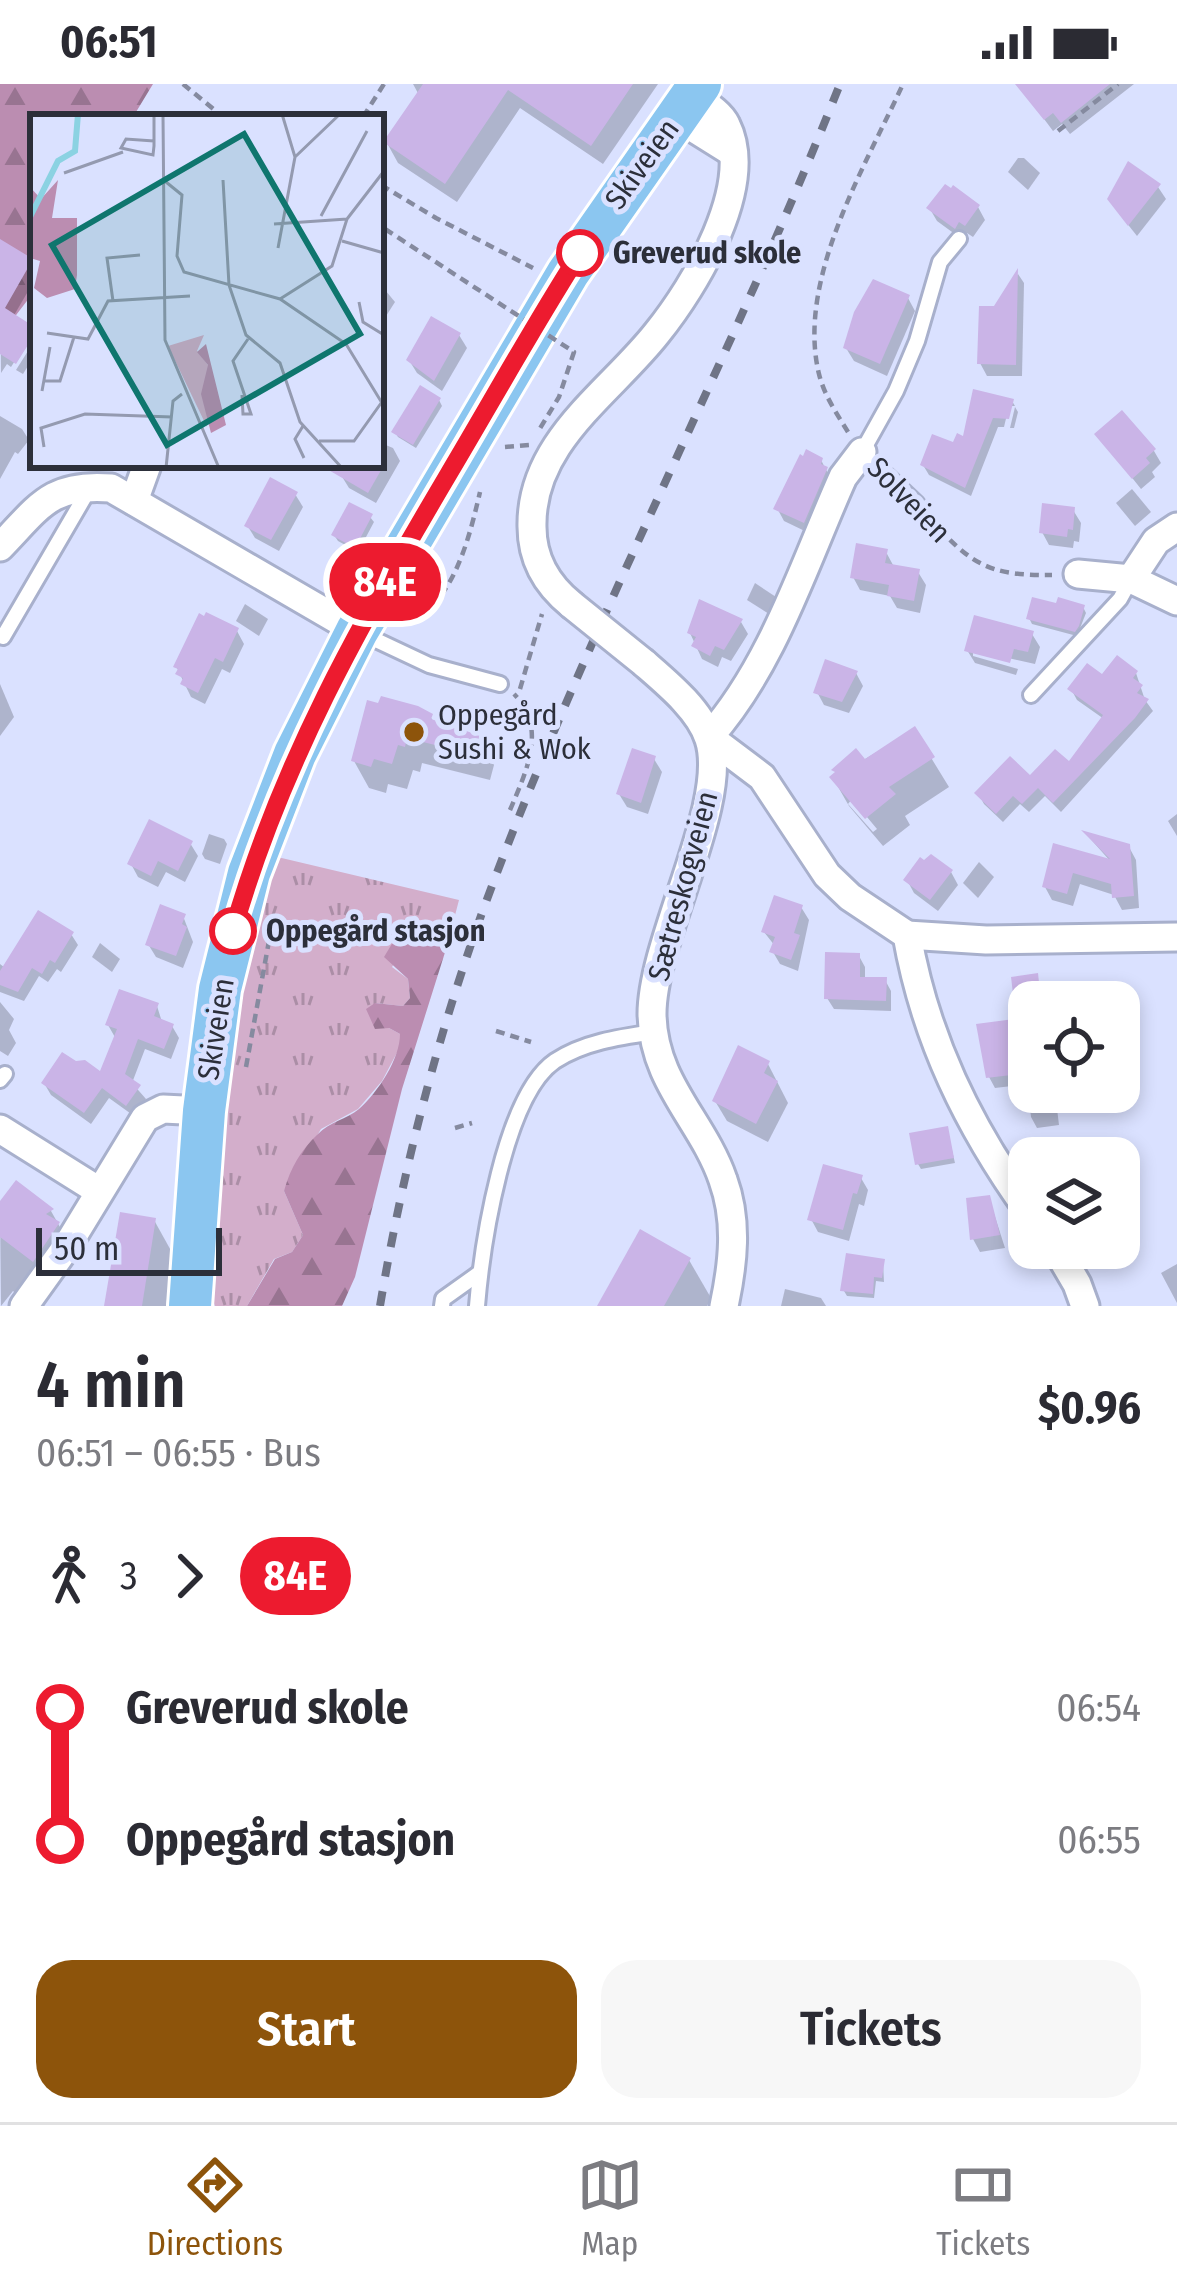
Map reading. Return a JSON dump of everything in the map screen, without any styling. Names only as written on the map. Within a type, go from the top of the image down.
[{"type":"main road","name":"Skiveien","points":[[190,1306],[204,1111],[220,989],[249,873],[295,754],[367,636],[568,273],[689,99]]},
{"type":"street","points":[[689,99],[732,152],[730,195],[682,298],[649,343],[566,433],[544,443],[532,537],[558,607],[644,664],[676,694],[709,737],[762,777],[827,875],[850,897],[907,935],[986,940],[1177,937]]},
{"type":"street","name":"Solveien","points":[[709,737],[734,709],[757,668],[842,477],[862,452]]},
{"type":"street","points":[[134,501],[146,468]]},
{"type":"street","points":[[0,547],[43,500],[68,489],[112,488],[367,636]]},
{"type":"street","points":[[1131,579],[1156,541],[1177,527]]},
{"type":"street","points":[[1078,574],[1131,579],[1177,601]]},
{"type":"street","name":"Sætreskogveien","points":[[709,737],[714,765],[710,793],[652,1009],[654,1032],[675,1098],[722,1176],[729,1201],[733,1256],[724,1306]]},
{"type":"street","points":[[907,935],[919,992],[959,1102],[1008,1182]]},
{"type":"street","points":[[24,1306],[145,1118],[163,1109],[204,1111]]},
{"type":"street","points":[[0,1129],[99,1191]]},
{"type":"street","points":[[1068,1269],[1085,1306]]},
{"type":"lane","points":[[862,452],[917,341],[940,262],[958,239]]},
{"type":"lane","name":"Solveien","points":[[862,452],[917,504]]},
{"type":"lane","points":[[3,637],[91,486]]},
{"type":"lane","points":[[1031,695],[1120,598],[1131,579]]},
{"type":"lane","points":[[367,636],[429,665],[500,684]]},
{"type":"lane","points":[[477,1306],[478,1274],[524,1094],[566,1054],[590,1044],[654,1032]]},
{"type":"lane","points":[[442,1306],[443,1299],[478,1274]]},
{"type":"path","points":[[183,84],[220,114]]},
{"type":"path","points":[[364,114],[384,84]]},
{"type":"path","points":[[862,452],[819,374],[817,311],[827,262],[848,204],[902,84]]},
{"type":"path","points":[[1058,130],[1118,84]]},
{"type":"path","points":[[384,187],[533,268]]},
{"type":"path","points":[[384,229],[574,352],[544,443],[522,443],[495,455]]},
{"type":"path","points":[[367,636],[392,614],[417,616],[450,580],[466,546],[484,478]]},
{"type":"path","name":"Solveien","points":[[917,504],[964,556],[986,568],[1012,575],[1078,574]]},
{"type":"path","points":[[517,696],[558,607]]},
{"type":"path","points":[[500,684],[528,711],[533,732],[529,759],[510,810]]},
{"type":"path","points":[[243,1082],[274,914]]},
{"type":"path","points":[[496,1031],[531,1042]]},
{"type":"path","points":[[455,1128],[472,1123]]},
{"type":"green space","points":[[0,84],[153,84],[135,114],[30,114],[30,297],[0,336]]},
{"type":"green space","points":[[269,855],[459,900],[447,946],[438,930],[413,933],[392,967],[408,979],[410,998],[403,1006],[375,1003],[389,1028],[400,1034],[400,1047],[382,1081],[358,1109],[321,1129],[284,1191],[303,1235],[292,1252],[274,1259],[247,1306],[215,1306],[208,1288],[235,992]]},
{"type":"green space","points":[[438,929],[447,946],[402,1089],[355,1277],[342,1306],[247,1306],[275,1259],[292,1252],[303,1235],[284,1191],[297,1160],[322,1130],[366,1102],[396,1054],[400,1034],[389,1028],[375,1029],[366,1009],[375,1003],[403,1006],[410,998],[408,979],[384,957],[396,937]]},
{"type":"building","points":[[423,84],[633,84],[591,146],[508,90],[445,184],[384,141]]},
{"type":"building","points":[[1015,84],[1110,84],[1061,123],[1053,113],[1044,120]]},
{"type":"building","points":[[1128,161],[1161,184],[1128,226],[1107,199]]},
{"type":"building","points":[[945,184],[980,205],[965,226],[959,222],[955,229],[926,208]]},
{"type":"building","points":[[0,239],[30,257],[5,308],[30,324],[30,342],[16,364],[0,354]]},
{"type":"building","points":[[1018,268],[1016,365],[977,364],[979,306],[994,306]]},
{"type":"building","points":[[873,279],[910,295],[880,364],[843,348],[854,312]]},
{"type":"building","points":[[431,316],[461,333],[434,381],[406,360]]},
{"type":"building","points":[[420,385],[441,398],[413,445],[391,432]]},
{"type":"building","points":[[973,389],[1014,399],[1009,419],[993,418],[965,488],[920,465],[932,434],[953,442],[957,433],[963,436]]},
{"type":"building","points":[[1122,410],[1156,449],[1146,458],[1150,463],[1132,479],[1094,434]]},
{"type":"building","points":[[806,449],[823,458],[821,464],[828,467],[804,523],[773,509]]},
{"type":"building","points":[[325,468],[382,468],[368,493]]},
{"type":"building","points":[[270,477],[298,492],[271,540],[244,526]]},
{"type":"building","points":[[349,502],[373,514],[355,548],[331,535]]},
{"type":"building","points":[[1042,503],[1075,507],[1073,530],[1068,529],[1067,537],[1039,533]]},
{"type":"building","points":[[856,543],[888,549],[885,563],[920,569],[914,601],[887,596],[889,585],[850,578]]},
{"type":"building","points":[[1032,597],[1056,603],[1058,597],[1085,605],[1075,632],[1026,619]]},
{"type":"building","points":[[699,599],[743,619],[724,650],[715,646],[710,656],[691,646],[696,637],[687,633]]},
{"type":"building","points":[[206,612],[239,628],[223,662],[215,658],[198,693],[180,684],[183,678],[173,667],[199,613],[204,616]]},
{"type":"building","points":[[974,615],[1034,631],[1028,652],[1014,649],[1010,663],[964,651]]},
{"type":"building","points":[[1117,655],[1138,671],[1133,678],[1143,685],[1137,693],[1149,699],[1135,718],[1053,803],[1038,788],[1022,804],[1013,796],[996,814],[974,793],[1010,756],[1030,775],[1055,749],[1069,761],[1103,715],[1067,689],[1087,663],[1102,674]]},
{"type":"building","points":[[825,659],[858,671],[842,702],[813,693]]},
{"type":"building","name":"Oppegård Sushi & Wok","points":[[381,696],[418,706],[433,714],[431,719],[481,736],[475,755],[407,738],[405,747],[398,745],[392,764],[374,759],[371,767],[351,761],[367,700],[378,703]]},
{"type":"building","points":[[915,726],[935,757],[889,787],[896,794],[865,819],[829,777],[835,772],[831,770],[856,748],[865,759]]},
{"type":"building","points":[[632,748],[656,756],[641,803],[616,794]]},
{"type":"building","points":[[149,819],[193,841],[178,871],[158,861],[151,876],[127,864]]},
{"type":"building","points":[[1081,830],[1130,844],[1134,896],[1112,898],[1111,884],[1073,873],[1067,894],[1042,887],[1053,843],[1110,859]]},
{"type":"building","points":[[931,854],[953,870],[930,900],[903,880],[920,857],[924,860]]},
{"type":"building","points":[[774,895],[803,905],[791,960],[769,952],[775,937],[761,932]]},
{"type":"building","points":[[160,904],[186,914],[182,924],[187,927],[176,956],[145,945]]},
{"type":"building","points":[[38,910],[74,932],[55,963],[50,960],[42,974],[32,968],[18,992],[0,985],[0,971]]},
{"type":"building","points":[[825,952],[860,953],[860,977],[887,977],[886,1001],[824,999]]},
{"type":"building","points":[[1038,973],[1039,981],[1011,981],[1011,977]]},
{"type":"building","points":[[119,989],[159,1003],[154,1016],[174,1024],[164,1049],[138,1039],[125,1074],[141,1085],[126,1106],[102,1088],[84,1113],[41,1083],[62,1052],[100,1071],[117,1029],[105,1025]]},
{"type":"building","points":[[1008,1020],[1008,1075],[986,1078],[976,1024]]},
{"type":"building","points":[[738,1045],[770,1061],[764,1073],[778,1081],[756,1124],[712,1101]]},
{"type":"building","points":[[948,1126],[954,1158],[915,1165],[909,1133]]},
{"type":"building","points":[[823,1164],[863,1175],[843,1230],[807,1220]]},
{"type":"building","points":[[16,1180],[54,1209],[46,1214],[60,1222],[33,1262],[0,1237],[0,1201]]},
{"type":"building","points":[[990,1195],[1000,1235],[970,1240],[966,1198]]},
{"type":"building","points":[[120,1212],[156,1218],[142,1306],[104,1306]]},
{"type":"building","points":[[640,1229],[691,1258],[664,1306],[597,1306]]},
{"type":"building","points":[[846,1253],[885,1259],[882,1278],[874,1277],[873,1294],[840,1291]]},
{"type":"railway","points":[[380,1306],[424,1102],[486,902],[569,695],[840,84]]},
{"type":"bus line","name":"84E","points":[[233,931],[269,816],[324,693],[397,560],[580,253]]},
{"type":"place","name":"Greverud skole","points":[[580,253]]},
{"type":"place","name":"Oppegård Sushi & Wok","points":[[414,732]]},
{"type":"place","name":"Oppegård stasjon","points":[[233,931]]}]
